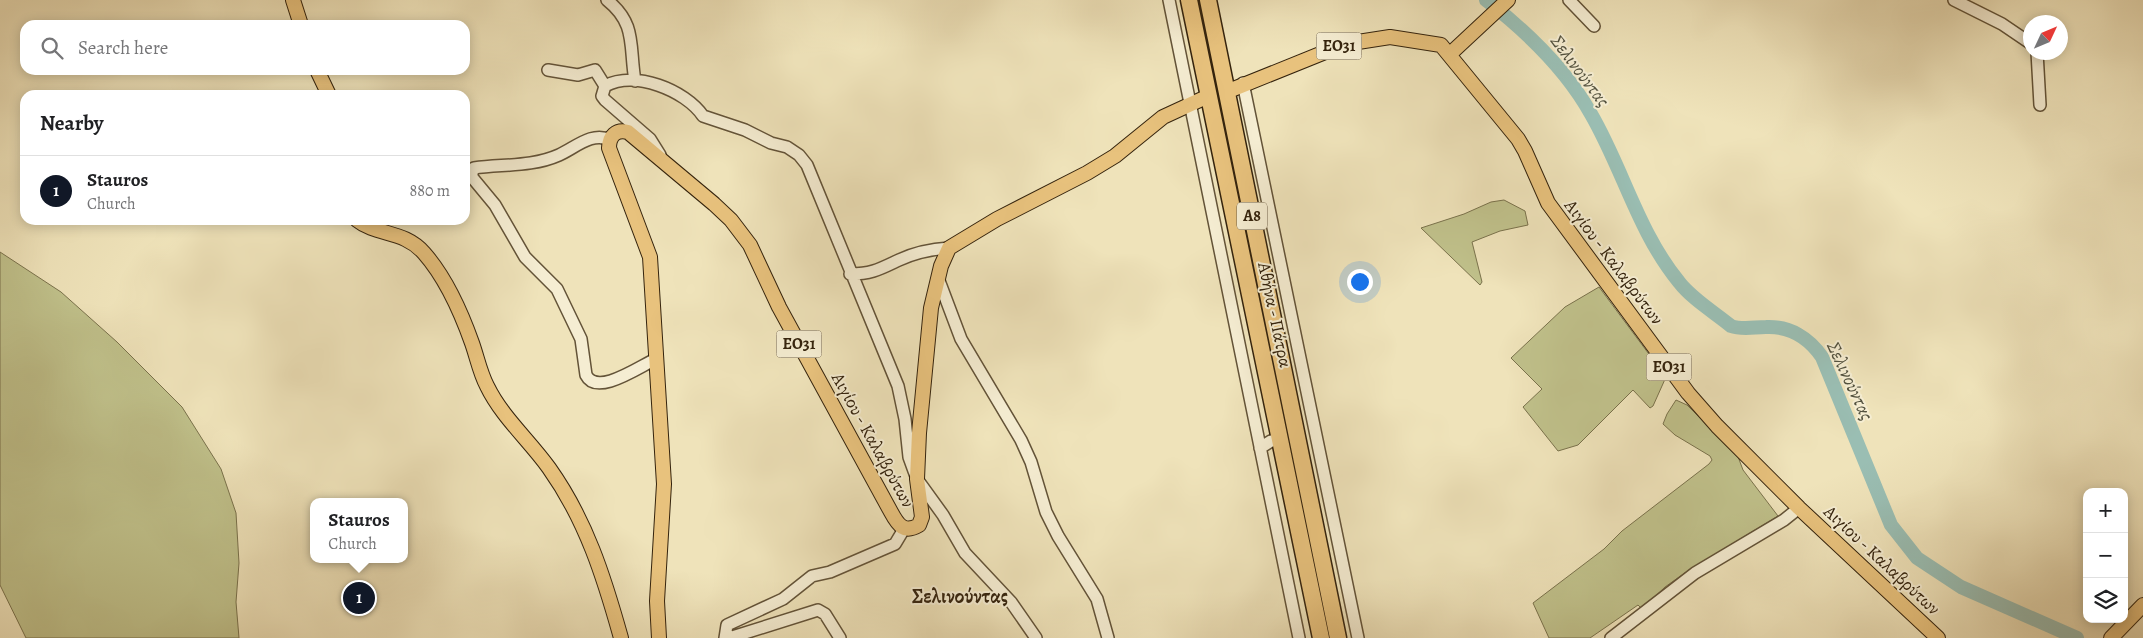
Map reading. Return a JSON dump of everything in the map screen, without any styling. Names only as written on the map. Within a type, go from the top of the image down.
[{"type":"highway","name":"Αθήνα - Πάτρα","points":[[1189,0],[1321,638]]},
{"type":"highway","name":"Αθήνα - Πάτρα","points":[[1208,0],[1338,638]]},
{"type":"main road","points":[[293,0],[299,20]]},
{"type":"main road","points":[[1450,54],[1508,0]]},
{"type":"main road","name":"Αιγίου - Καλαβρύτων","points":[[1237,86],[1345,44],[1390,37],[1435,42],[1450,54],[1518,139],[1548,203],[1688,393],[1716,426],[1799,508],[1938,638]]},
{"type":"main road","points":[[319,75],[327,90]]},
{"type":"main road","points":[[950,248],[990,223],[1087,173],[1115,156],[1164,117],[1196,101]]},
{"type":"main road","name":"Αιγίου - Καλαβρύτων","points":[[610,140],[618,131],[628,132],[731,220],[750,245],[802,349],[891,512],[898,524],[904,529],[910,530],[920,525],[922,517],[917,479],[919,433],[931,308],[941,266],[950,248]]},
{"type":"main road","points":[[610,140],[609,148],[650,257],[664,484],[657,601],[658,638]]},
{"type":"main road","points":[[366,225],[410,241],[424,252],[440,275],[465,324],[490,392],[550,469],[585,527],[602,572],[621,638]]},
{"type":"main road","points":[[2111,638],[2142,606]]},
{"type":"street","points":[[607,0],[618,8],[629,26],[635,81]]},
{"type":"street","points":[[1168,0],[1196,101],[1226,288],[1299,638]]},
{"type":"street","points":[[1569,0],[1594,26]]},
{"type":"street","points":[[1954,0],[2002,24],[2023,38]]},
{"type":"street","points":[[2037,60],[2040,105]]},
{"type":"street","points":[[548,70],[578,75],[595,70],[605,86],[602,96],[650,139],[664,163]]},
{"type":"street","points":[[605,86],[643,80],[660,85],[689,102],[703,116],[745,130],[771,143],[787,147],[800,155],[818,188],[850,274],[898,386],[905,419],[909,457],[917,479],[943,515],[965,553],[1007,598],[1036,638]]},
{"type":"street","points":[[1237,86],[1312,417],[1358,638]]},
{"type":"street","points":[[610,140],[604,137],[594,138],[559,155],[539,162],[474,168],[471,176],[495,205],[525,257],[557,289],[581,340],[589,380],[595,384],[606,383],[656,359]]},
{"type":"street","points":[[850,274],[864,274],[882,270],[911,256],[937,249],[950,248]]},
{"type":"street","points":[[938,278],[961,339],[1024,447],[1046,512],[1058,536],[1097,599],[1108,638]]},
{"type":"street","points":[[1299,424],[1312,417]]},
{"type":"street","points":[[1260,448],[1271,442]]},
{"type":"street","points":[[1611,638],[1695,573],[1784,520],[1799,508]]},
{"type":"street","points":[[725,638],[727,625],[784,600],[812,576],[830,572],[895,544],[904,529]]},
{"type":"street","points":[[730,638],[818,610],[825,614],[840,638]]},
{"type":"green space","points":[[1504,200],[1525,211],[1528,225],[1500,231],[1472,242],[1482,282],[1480,285],[1421,228],[1464,214],[1491,202]]},
{"type":"green space","points":[[0,252],[61,292],[117,342],[182,407],[221,469],[236,513],[239,563],[236,602],[239,638],[26,638],[0,585]]},
{"type":"green space","points":[[1599,287],[1666,377],[1653,406],[1650,408],[1633,390],[1578,445],[1558,451],[1523,407],[1542,389],[1511,358],[1565,307]]},
{"type":"green space","points":[[1676,400],[1687,405],[1737,454],[1743,470],[1778,516],[1689,570],[1665,587],[1642,609],[1638,605],[1590,638],[1549,638],[1533,603],[1604,549],[1622,531],[1712,460],[1710,456],[1675,435],[1663,424]]},
{"type":"waterway","name":"Σελινούντας","points":[[1486,0],[1544,52],[1581,97],[1602,135],[1652,242],[1684,288],[1731,326],[1744,328],[1775,327],[1791,331],[1805,339],[1817,350],[1822,357],[1891,525],[1917,558],[1961,587],[2077,638]]},
{"type":"place","name":"Stauros","points":[[359,598]]},
{"type":"district","name":"Σελινούντας","points":[[960,596]]}]
